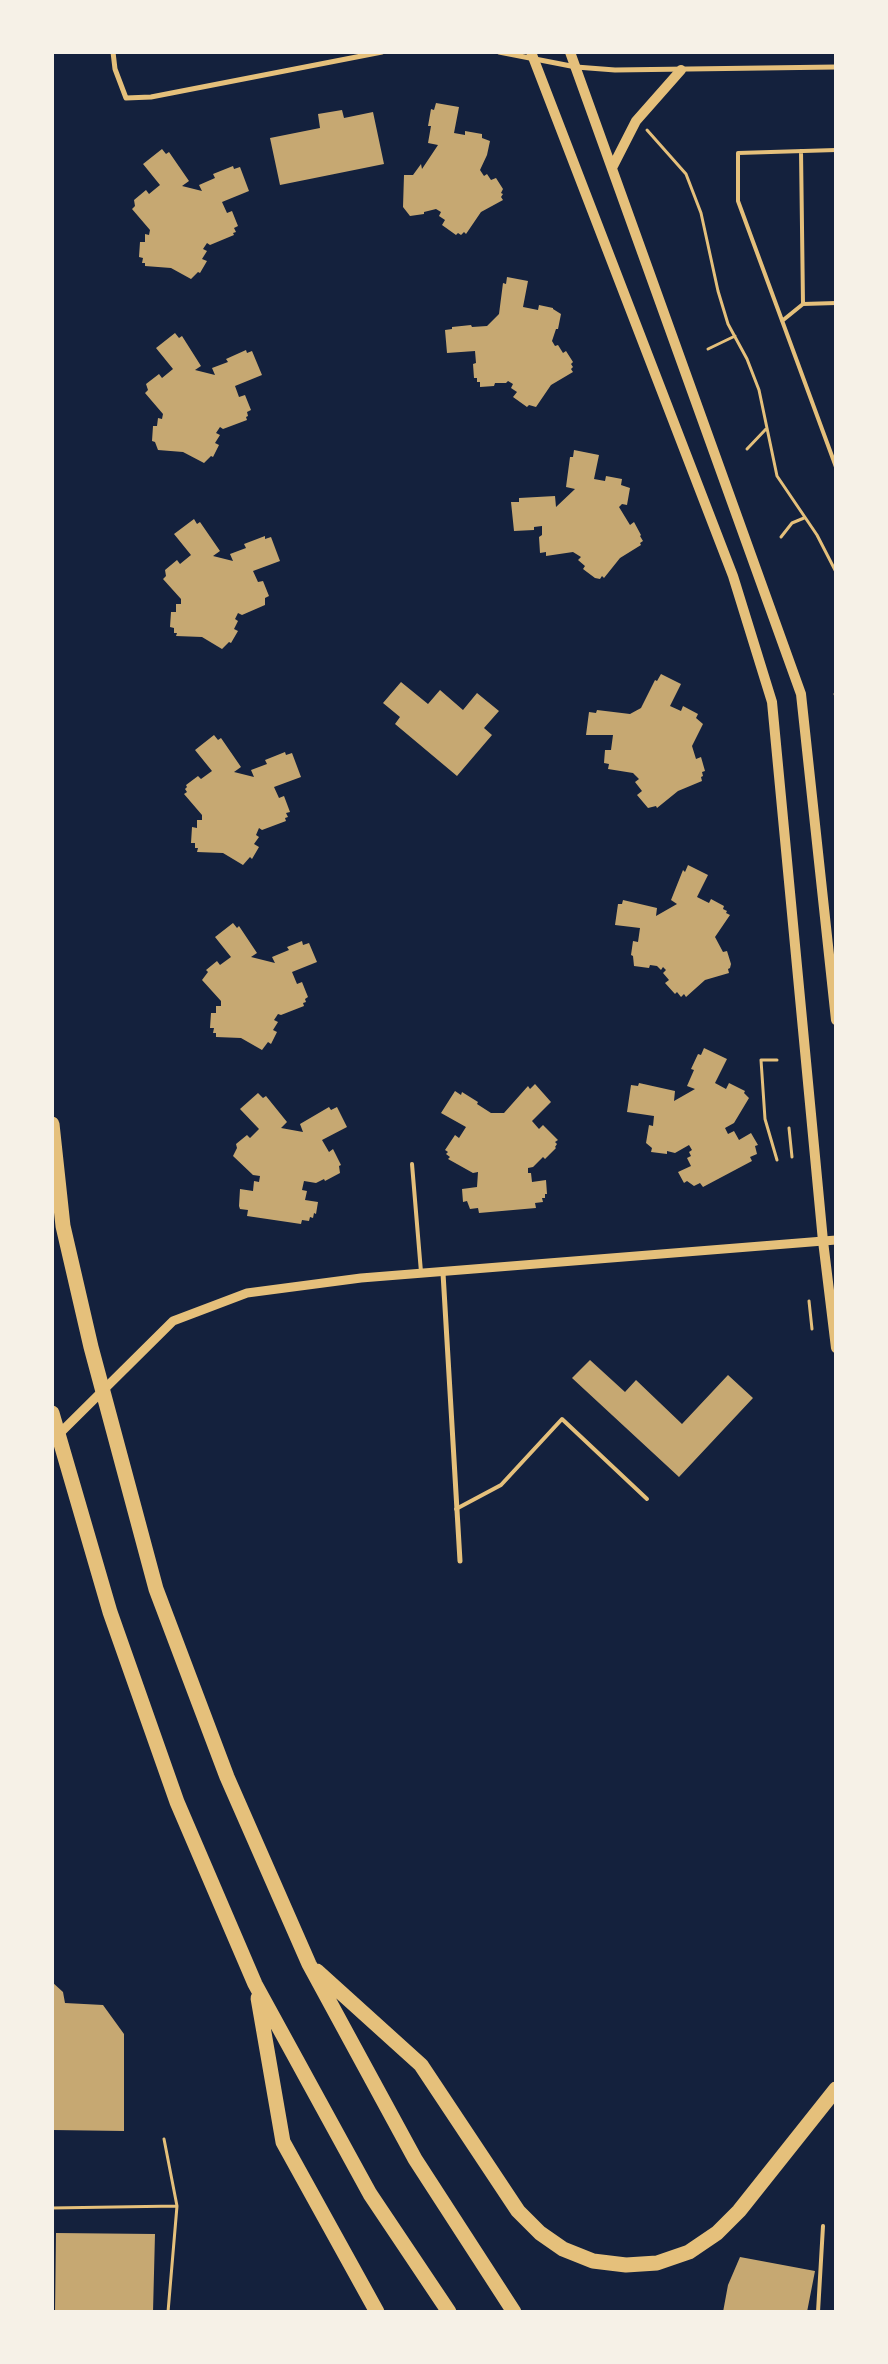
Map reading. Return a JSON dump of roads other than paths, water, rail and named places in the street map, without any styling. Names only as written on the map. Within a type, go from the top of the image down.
[{"type":"highway","points":[[52,1124],[63,1226],[90,1347],[156,1589],[226,1777],[309,1964],[415,2159],[514,2312]]},
{"type":"highway","points":[[52,1413],[110,1612],[177,1802],[255,1984],[370,2194],[449,2312]]},
{"type":"highway","points":[[309,1964],[421,2065],[518,2211],[540,2233],[563,2249],[593,2261],[626,2266],[657,2263],[689,2252],[717,2233],[739,2211],[836,2089]]},
{"type":"highway","points":[[255,1984],[283,2142],[377,2312]]},
{"type":"main road","points":[[570,52],[595,126],[612,168],[801,694],[836,1020]]},
{"type":"main road","points":[[533,56],[566,137],[734,576],[772,702],[823,1241],[836,1348]]},
{"type":"main road","points":[[612,168],[636,121],[681,70]]},
{"type":"street","points":[[113,52],[115,69],[126,98],[151,97],[382,52]]},
{"type":"street","points":[[499,52],[533,56],[576,67],[681,70],[836,67]]},
{"type":"street","points":[[52,1440],[173,1321],[247,1292],[361,1278],[443,1273],[836,1240]]},
{"type":"street","points":[[443,1273],[460,1561]]},
{"type":"lane","points":[[836,150],[738,153],[738,200],[836,466]]},
{"type":"lane","points":[[801,151],[803,304]]},
{"type":"lane","points":[[782,321],[803,304],[836,303]]},
{"type":"lane","points":[[412,1164],[421,1274]]},
{"type":"lane","points":[[456,1509],[501,1485],[562,1419],[647,1499]]},
{"type":"lane","points":[[818,2312],[823,2226]]}]
